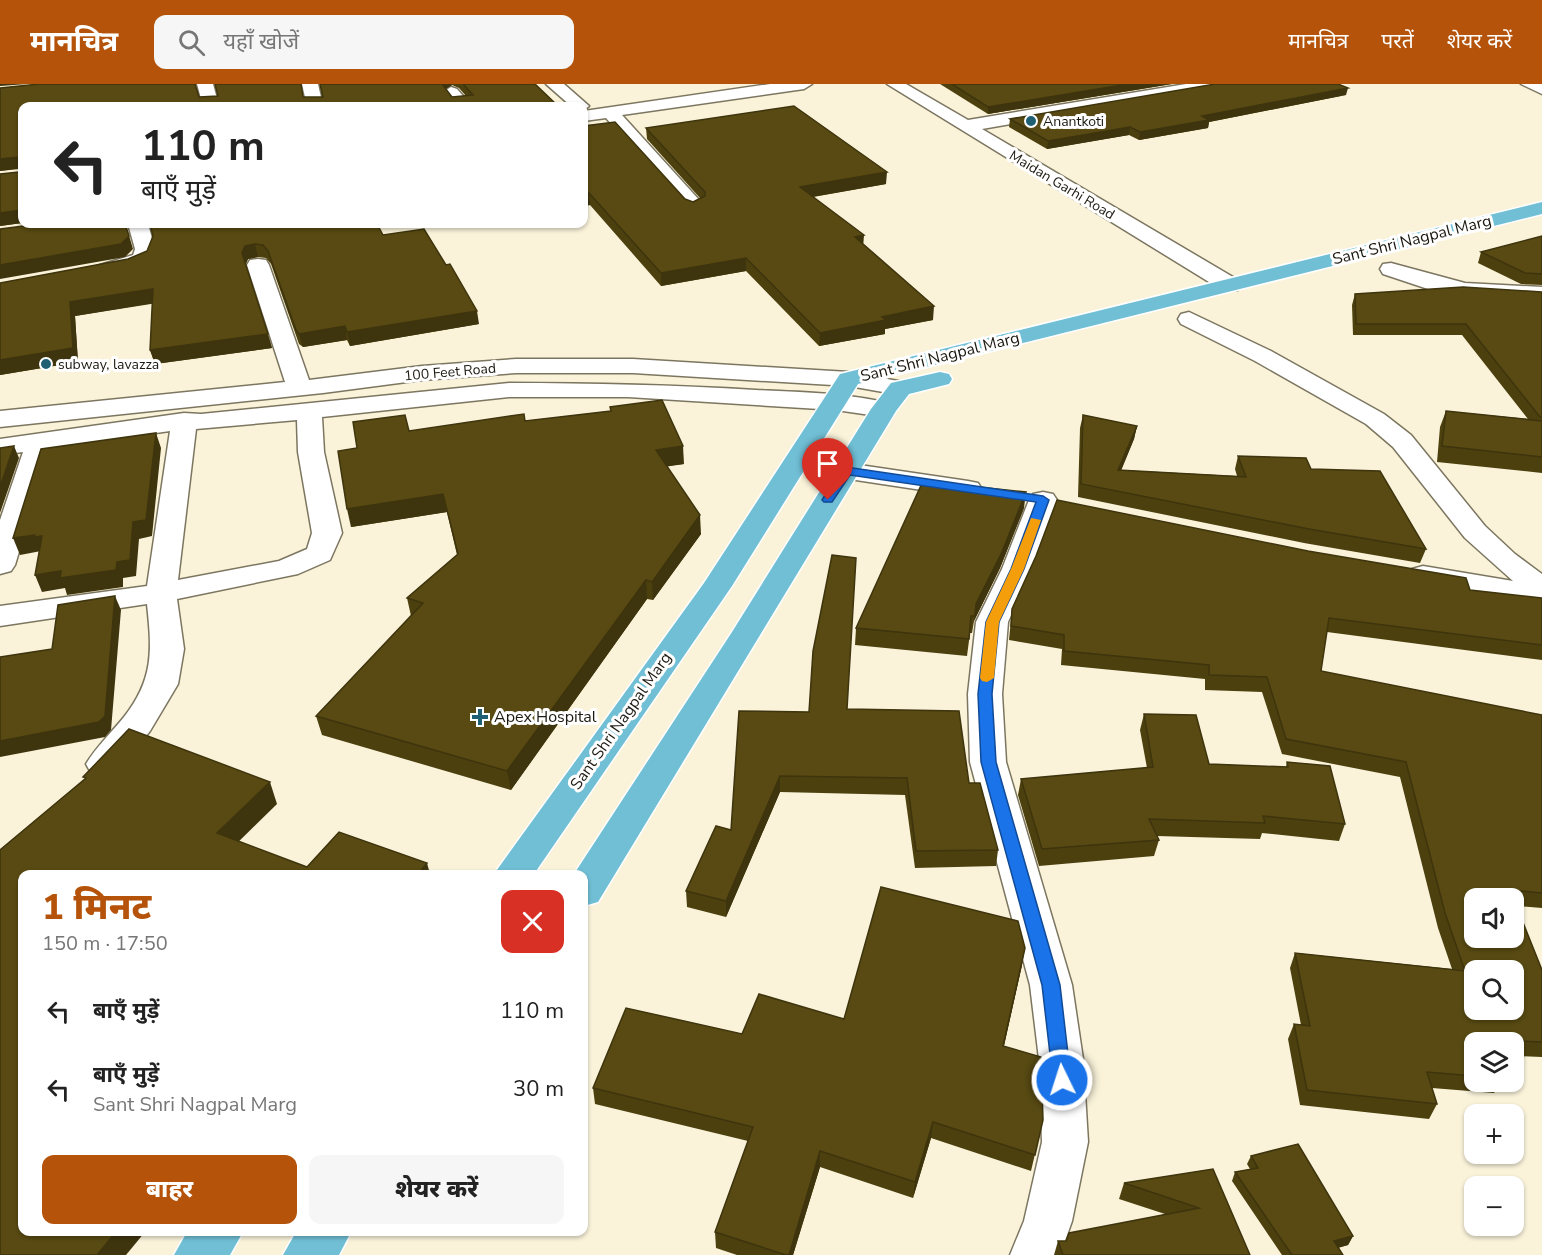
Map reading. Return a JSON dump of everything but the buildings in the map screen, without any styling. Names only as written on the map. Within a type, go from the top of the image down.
[{"type":"main road","name":"Sant Shri Nagpal Marg","points":[[516,870],[717,586],[849,379],[1542,208]]},
{"type":"main road","name":"Sant Shri Nagpal Marg","points":[[588,885],[748,632],[884,409],[900,388],[1189,319],[1542,230]]},
{"type":"main road","points":[[199,1255],[215,1236]]},
{"type":"main road","points":[[308,1255],[323,1236]]},
{"type":"street","points":[[205,84],[210,102]]},
{"type":"street","points":[[310,84],[314,102]]},
{"type":"street","points":[[554,84],[575,102]]},
{"type":"street","points":[[588,111],[610,112],[804,84]]},
{"type":"street","name":"Maidan Garhi Road","points":[[895,84],[1230,285]]},
{"type":"street","points":[[1147,84],[1165,92]]},
{"type":"street","points":[[966,126],[1215,84]]},
{"type":"street","points":[[1529,84],[1542,89]]},
{"type":"street","points":[[452,92],[461,102]]},
{"type":"street","points":[[610,112],[694,206]]},
{"type":"street","points":[[85,274],[132,264],[143,258],[146,249],[139,228]]},
{"type":"street","points":[[0,616],[160,593],[286,568],[320,554],[327,533],[311,452],[304,399],[258,265]]},
{"type":"street","points":[[1391,269],[1430,283],[1465,290],[1542,294]]},
{"type":"street","points":[[1189,319],[1282,366],[1375,419],[1402,441],[1475,531],[1504,560],[1542,588]]},
{"type":"street","name":"100 Feet Road","points":[[0,447],[184,421],[201,422],[422,372],[516,366],[633,366],[849,379],[900,388]]},
{"type":"street","name":"100 Feet Road","points":[[0,419],[304,399],[509,390],[628,390],[836,402],[884,409]]},
{"type":"street","points":[[85,781],[110,759],[138,723],[161,684],[168,649],[160,593],[184,421]]},
{"type":"street","points":[[0,565],[39,442]]},
{"type":"street","points":[[846,471],[1031,498],[1017,569],[993,622],[985,694],[988,762],[1051,985],[1061,1059],[1065,1142],[1048,1221],[1035,1255]]},
{"type":"street","points":[[1395,570],[1542,596]]},
{"type":"slow traffic","points":[[987,678],[993,622],[1017,569],[1035,520]]},
{"type":"place","name":"Anantkoti","points":[[1031,121]]},
{"type":"place","name":"subway, lavazza","points":[[46,364]]},
{"type":"place","name":"Apex Hospital","points":[[480,717]]},
{"type":"route","points":[[828,500],[846,471],[1043,500],[1017,569],[993,622],[985,694],[988,762],[1021,871],[1051,985],[1062,1080]]}]
